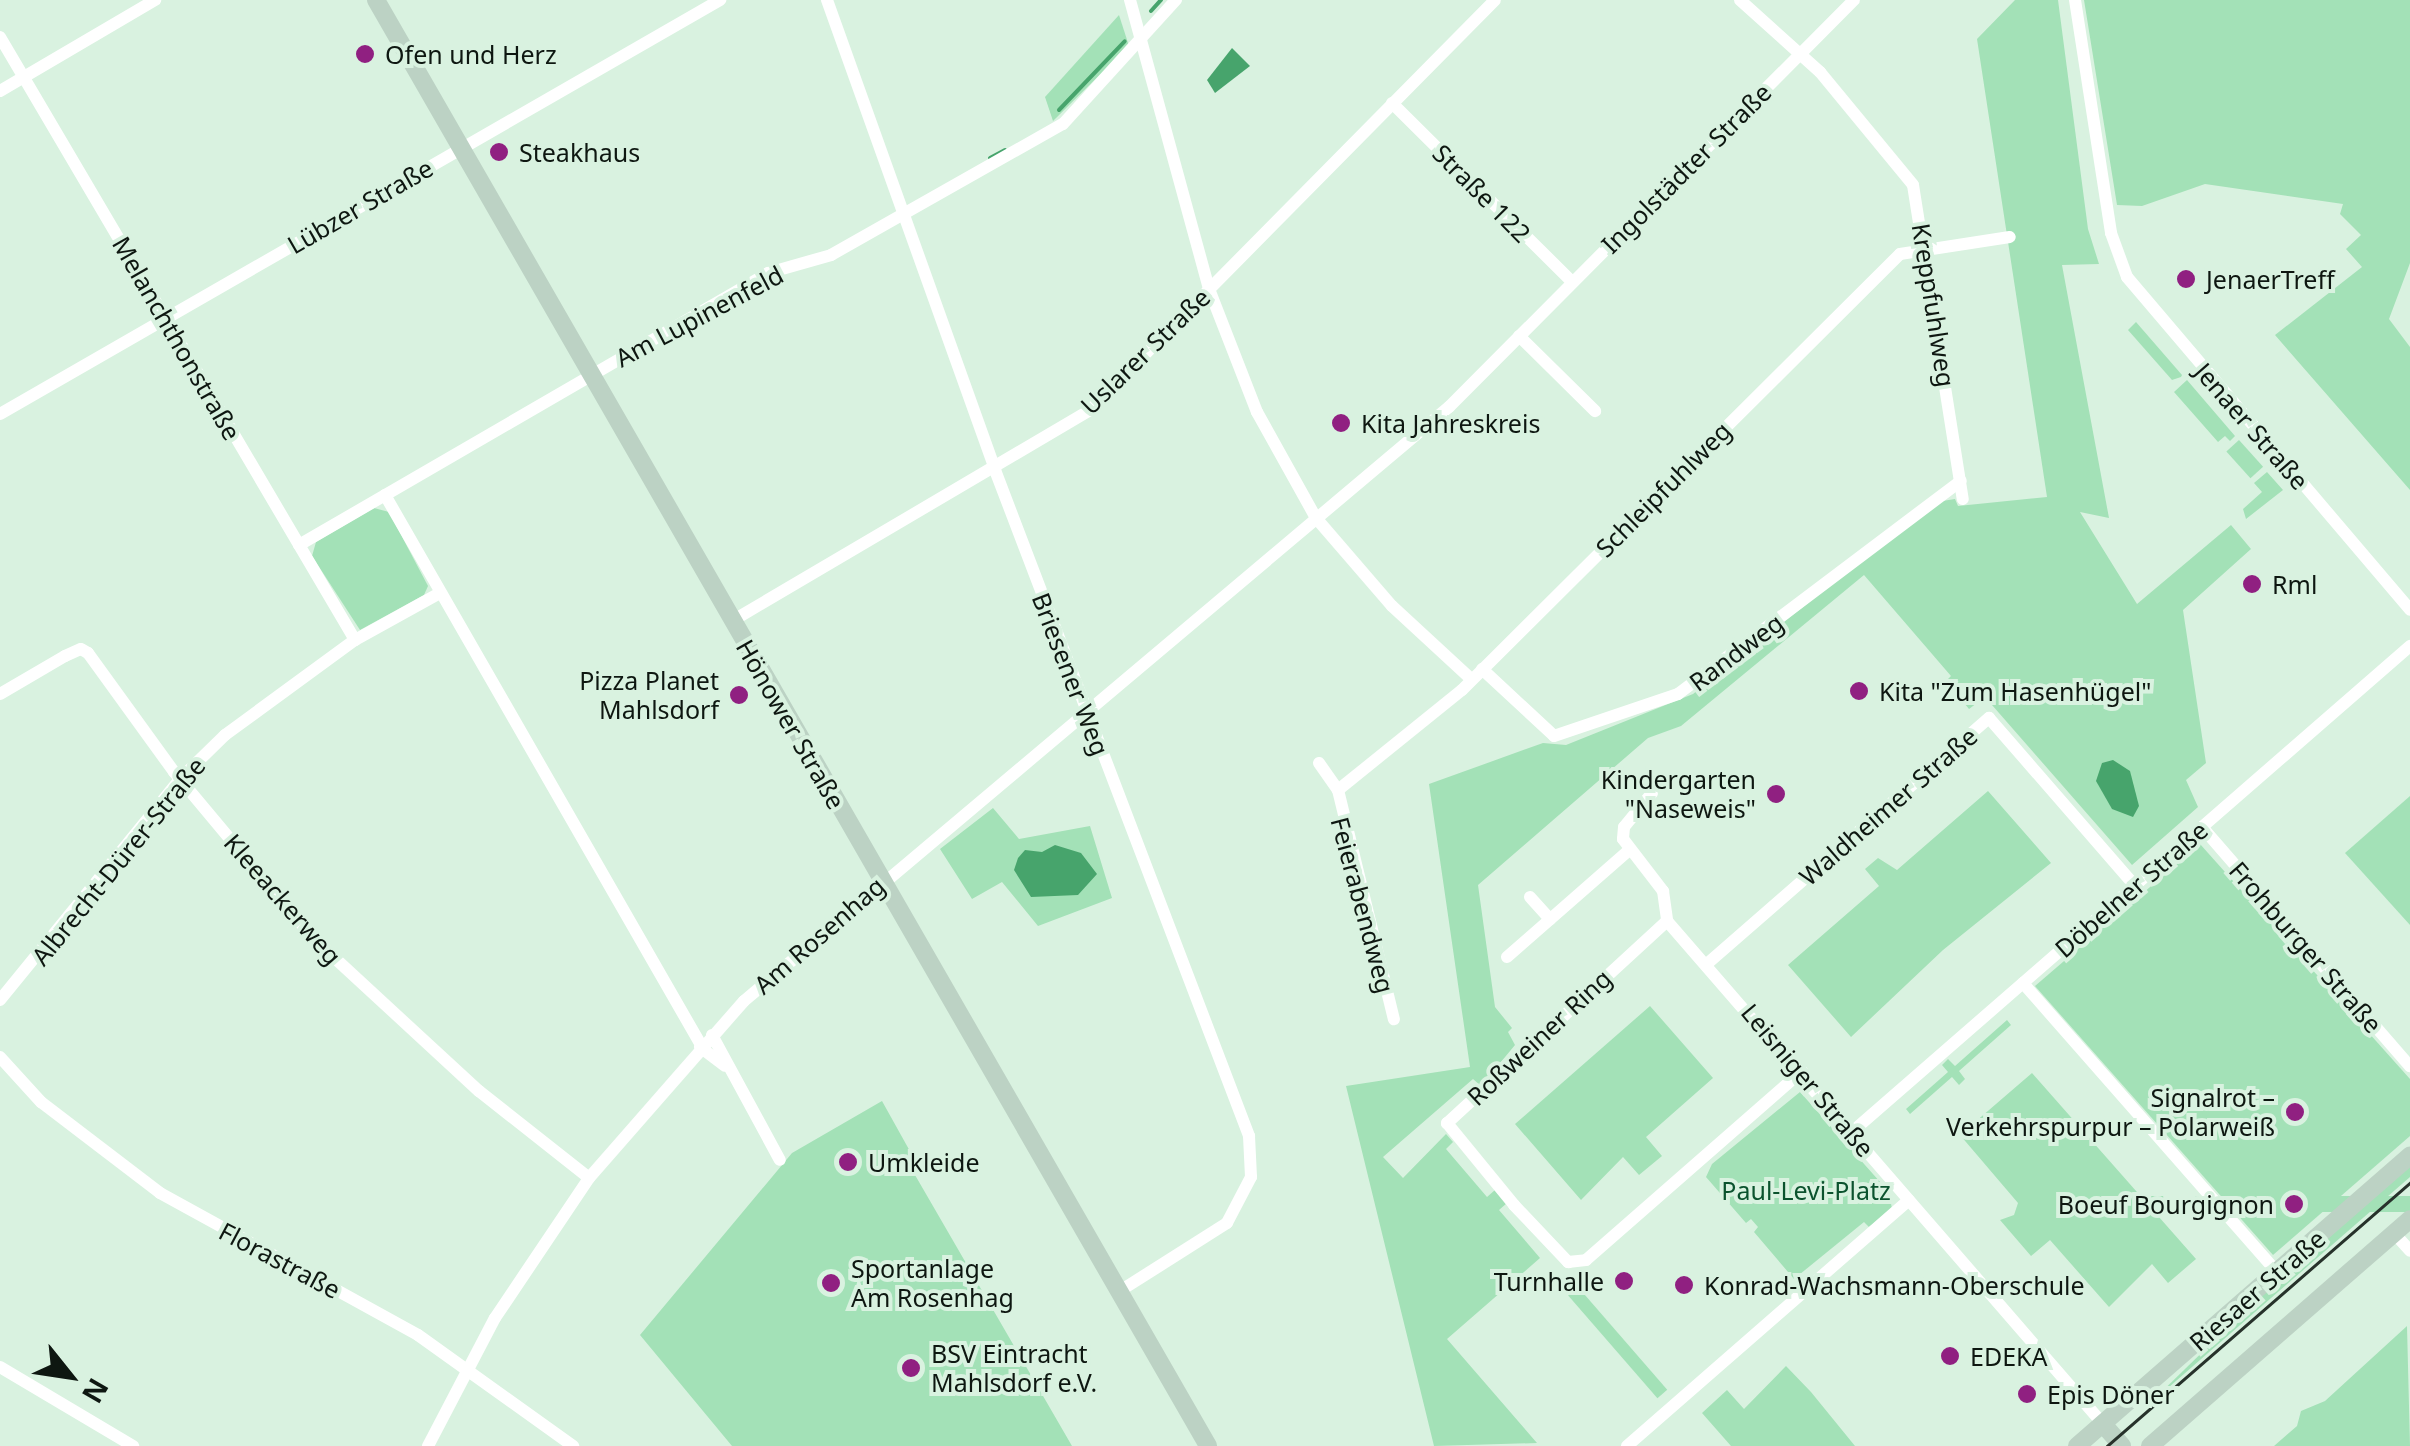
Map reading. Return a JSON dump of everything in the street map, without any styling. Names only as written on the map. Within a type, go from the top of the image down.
[{"type":"main road","name":"Hönower Straße","points":[[376,0],[1208,1446]]},
{"type":"main road","name":"Riesaer Straße","points":[[2078,1446],[2410,1156]]},
{"type":"main road","name":"Riesaer Straße","points":[[2150,1446],[2410,1219]]},
{"type":"main road","points":[[2103,1424],[2122,1446]]},
{"type":"street","points":[[0,91],[155,0]]},
{"type":"street","name":"Lübzer Straße","points":[[0,414],[720,0]]},
{"type":"street","name":"Briesener Weg","points":[[827,0],[995,470],[1249,1136],[1252,1165],[1248,1190],[1227,1223],[1120,1291]]},
{"type":"street","points":[[1130,0],[1209,289],[1257,412],[1316,518],[1392,606],[1471,680]]},
{"type":"street","name":"Am Lupinenfeld","points":[[299,545],[768,272],[831,255],[1063,124],[1176,0]]},
{"type":"street","name":"Uslarer Straße","points":[[732,621],[995,470],[1090,410],[1495,0]]},
{"type":"street","name":"Kreppfuhlweg","points":[[1740,0],[1880,139],[1917,196],[1962,481]]},
{"type":"street","name":"Ingolstädter Straße","points":[[1316,518],[1449,407],[1854,0]]},
{"type":"street","name":"Jenaer Straße","points":[[2075,0],[2111,233],[2127,278],[2410,610]]},
{"type":"street","name":"Melanchthonstraße","points":[[0,36],[355,640]]},
{"type":"street","name":"Straße 122","points":[[1392,104],[1572,282]]},
{"type":"street","name":"Schleipfuhlweg","points":[[1338,790],[1471,680],[1900,254],[2010,237]]},
{"type":"street","points":[[1519,336],[1595,412]]},
{"type":"street","points":[[1962,481],[1963,499]]},
{"type":"street","name":"Randweg","points":[[1482,669],[1554,736],[1678,694],[1962,481]]},
{"type":"street","points":[[385,495],[704,1042],[728,1058],[725,1066],[780,1160]]},
{"type":"street","name":"Am Rosenhag","points":[[428,1446],[468,1367],[589,1178],[704,1042],[804,944],[1316,518]]},
{"type":"street","name":"Albrecht-Dürer-Straße","points":[[0,1000],[180,779],[248,715],[355,640],[440,593]]},
{"type":"street","name":"Döbelner Straße","points":[[1853,1131],[2410,646]]},
{"type":"street","name":"Kleeackerweg","points":[[0,694],[81,649],[180,779],[314,938],[479,1092],[589,1178]]},
{"type":"street","name":"Waldheimer Straße","points":[[1708,963],[1990,718],[2136,886]]},
{"type":"street","points":[[1318,763],[1338,790]]},
{"type":"street","name":"Feierabendweg","points":[[1338,790],[1394,1019]]},
{"type":"street","points":[[1652,794],[1624,827],[1627,852],[1663,891],[1667,921]]},
{"type":"street","name":"Frohburger Straße","points":[[2202,827],[2410,1066]]},
{"type":"street","points":[[1507,957],[1627,852]]},
{"type":"street","points":[[1530,897],[1550,919]]},
{"type":"street","name":"Leisniger Straße","points":[[1667,921],[1802,1071],[2103,1424]]},
{"type":"street","name":"Roßweiner Ring","points":[[1667,921],[1446,1124],[1514,1205],[1568,1262],[1586,1260],[1802,1071]]},
{"type":"street","points":[[2023,983],[2277,1272]]},
{"type":"street","name":"Florastraße","points":[[0,1058],[42,1102],[172,1201],[468,1367],[573,1446]]},
{"type":"street","points":[[1626,1446],[1909,1200]]},
{"type":"street","points":[[2394,1233],[2410,1251]]},
{"type":"street","points":[[0,1367],[133,1446]]},
{"type":"green space","points":[[2015,0],[2058,0],[2088,229],[2099,264],[2062,265],[2109,518],[2080,512],[2137,604],[2231,525],[2251,549],[2183,610],[2206,763],[2186,780],[2198,807],[2132,865],[1985,697],[1969,709],[1946,681],[1951,676],[1864,575],[1681,726],[1648,738],[1478,885],[1495,1007],[1512,1028],[1508,1032],[1515,1045],[1481,1086],[1473,1079],[1383,1157],[1403,1178],[1446,1134],[1453,1142],[1446,1149],[1487,1197],[1495,1190],[1507,1203],[1499,1210],[1540,1258],[1447,1339],[1537,1443],[1434,1446],[1346,1086],[1470,1067],[1429,784],[1543,743],[1566,745],[1693,694],[1936,502],[1955,499],[1958,506],[2047,497],[1977,39]]},
{"type":"green space","points":[[2084,0],[2410,0],[2410,263],[2389,319],[2410,347],[2410,490],[2275,335],[2362,267],[2346,249],[2361,235],[2340,214],[2343,204],[2205,184],[2142,206],[2117,205]]},
{"type":"green space","points":[[1119,15],[1129,46],[1053,121],[1045,97]]},
{"type":"green space","points":[[2136,322],[2181,377],[2172,380],[2128,330]]},
{"type":"green space","points":[[2187,380],[2235,436],[2230,441],[2225,436],[2218,442],[2174,392]]},
{"type":"green space","points":[[2239,440],[2263,467],[2250,478],[2226,451]]},
{"type":"green space","points":[[2267,472],[2283,490],[2246,519],[2243,509],[2262,492],[2254,483]]},
{"type":"green space","points":[[374,508],[389,512],[428,586],[424,595],[360,630],[312,556],[316,542]]},
{"type":"green space","points":[[1988,791],[2051,863],[1943,950],[1851,1037],[1788,965],[1879,886],[1865,869],[1878,858],[1897,870]]},
{"type":"green space","points":[[2410,796],[2410,925],[2345,853]]},
{"type":"green space","points":[[993,808],[1019,839],[1090,826],[1112,898],[1038,926],[1002,882],[972,899],[940,849]]},
{"type":"green space","points":[[2200,844],[2410,1079],[2410,1136],[2273,1255],[2035,986]]},
{"type":"green space","points":[[1650,1006],[1713,1078],[1646,1137],[1662,1156],[1639,1175],[1623,1157],[1581,1200],[1515,1124]]},
{"type":"green space","points":[[2007,1020],[2011,1025],[1959,1071],[1965,1079],[1959,1085],[1952,1077],[1910,1114],[1906,1109],[1948,1072],[1942,1065],[1948,1059],[1955,1066]]},
{"type":"green space","points":[[2032,1073],[2196,1259],[2168,1283],[2152,1264],[2109,1307],[2050,1240],[2031,1256],[2000,1220],[2014,1215],[2018,1203],[1960,1135]]},
{"type":"green space","name":"Paul-Levi-Platz","points":[[1800,1092],[1889,1192],[1892,1209],[1869,1227],[1864,1222],[1794,1279],[1754,1232],[1758,1227],[1751,1219],[1746,1223],[1706,1177],[1712,1164]]},
{"type":"green space","name":"Sportanlage Am Rosenhag","points":[[882,1101],[921,1171],[915,1175],[1072,1446],[732,1446],[640,1335],[792,1153]]},
{"type":"green space","points":[[2410,1164],[2410,1177],[2145,1408],[2264,1292]]},
{"type":"green space","points":[[2070,1196],[2410,1196],[2410,1212],[2070,1212]]},
{"type":"green space","points":[[1578,1287],[1667,1390],[1657,1398],[1568,1296]]},
{"type":"green space","points":[[2407,1326],[2410,1446],[2274,1446],[2297,1426],[2301,1411],[2325,1401]]},
{"type":"green space","points":[[1786,1366],[1855,1446],[1731,1446],[1702,1413],[1727,1390],[1744,1409]]},
{"type":"shaded area","points":[[1232,48],[1250,66],[1215,93],[1207,80]]},
{"type":"shaded area","points":[[2113,760],[2130,771],[2139,806],[2133,817],[2112,809],[2096,781],[2102,763]]},
{"type":"shaded area","points":[[1055,845],[1081,853],[1097,874],[1078,895],[1031,897],[1014,870],[1018,858],[1025,850],[1042,852]]},
{"type":"waterway","points":[[1151,11],[1161,0]]},
{"type":"waterway","points":[[1059,110],[1125,41]]},
{"type":"waterway","points":[[990,158],[1005,150]]},
{"type":"tram line","points":[[2107,1446],[2410,1183]]},
{"type":"place","name":"Ofen und Herz","points":[[365,54]]},
{"type":"place","name":"Steakhaus","points":[[499,152]]},
{"type":"place","name":"JenaerTreff","points":[[2186,279]]},
{"type":"place","name":"Kita Jahreskreis","points":[[1341,423]]},
{"type":"place","name":"Rml","points":[[2252,584]]},
{"type":"place","name":"Kita \"Zum Hasenhügel\"","points":[[1859,691]]},
{"type":"place","name":"Pizza Planet Mahlsdorf","points":[[739,695]]},
{"type":"place","name":"Kindergarten \"Naseweis\"","points":[[1776,794]]},
{"type":"place","name":"Signalrot – Verkehrspurpur – Polarweiß","points":[[2295,1112]]},
{"type":"place","name":"Umkleide","points":[[848,1162]]},
{"type":"place","name":"Boeuf Bourgignon","points":[[2294,1204]]},
{"type":"place","name":"Turnhalle","points":[[1624,1281]]},
{"type":"place","name":"Sportanlage Am Rosenhag","points":[[831,1283]]},
{"type":"place","name":"Konrad-Wachsmann-Oberschule","points":[[1684,1285]]},
{"type":"place","name":"EDEKA","points":[[1950,1356]]},
{"type":"place","name":"BSV Eintracht Mahlsdorf e.V.","points":[[911,1368]]},
{"type":"place","name":"Epis Döner","points":[[2027,1394]]}]
